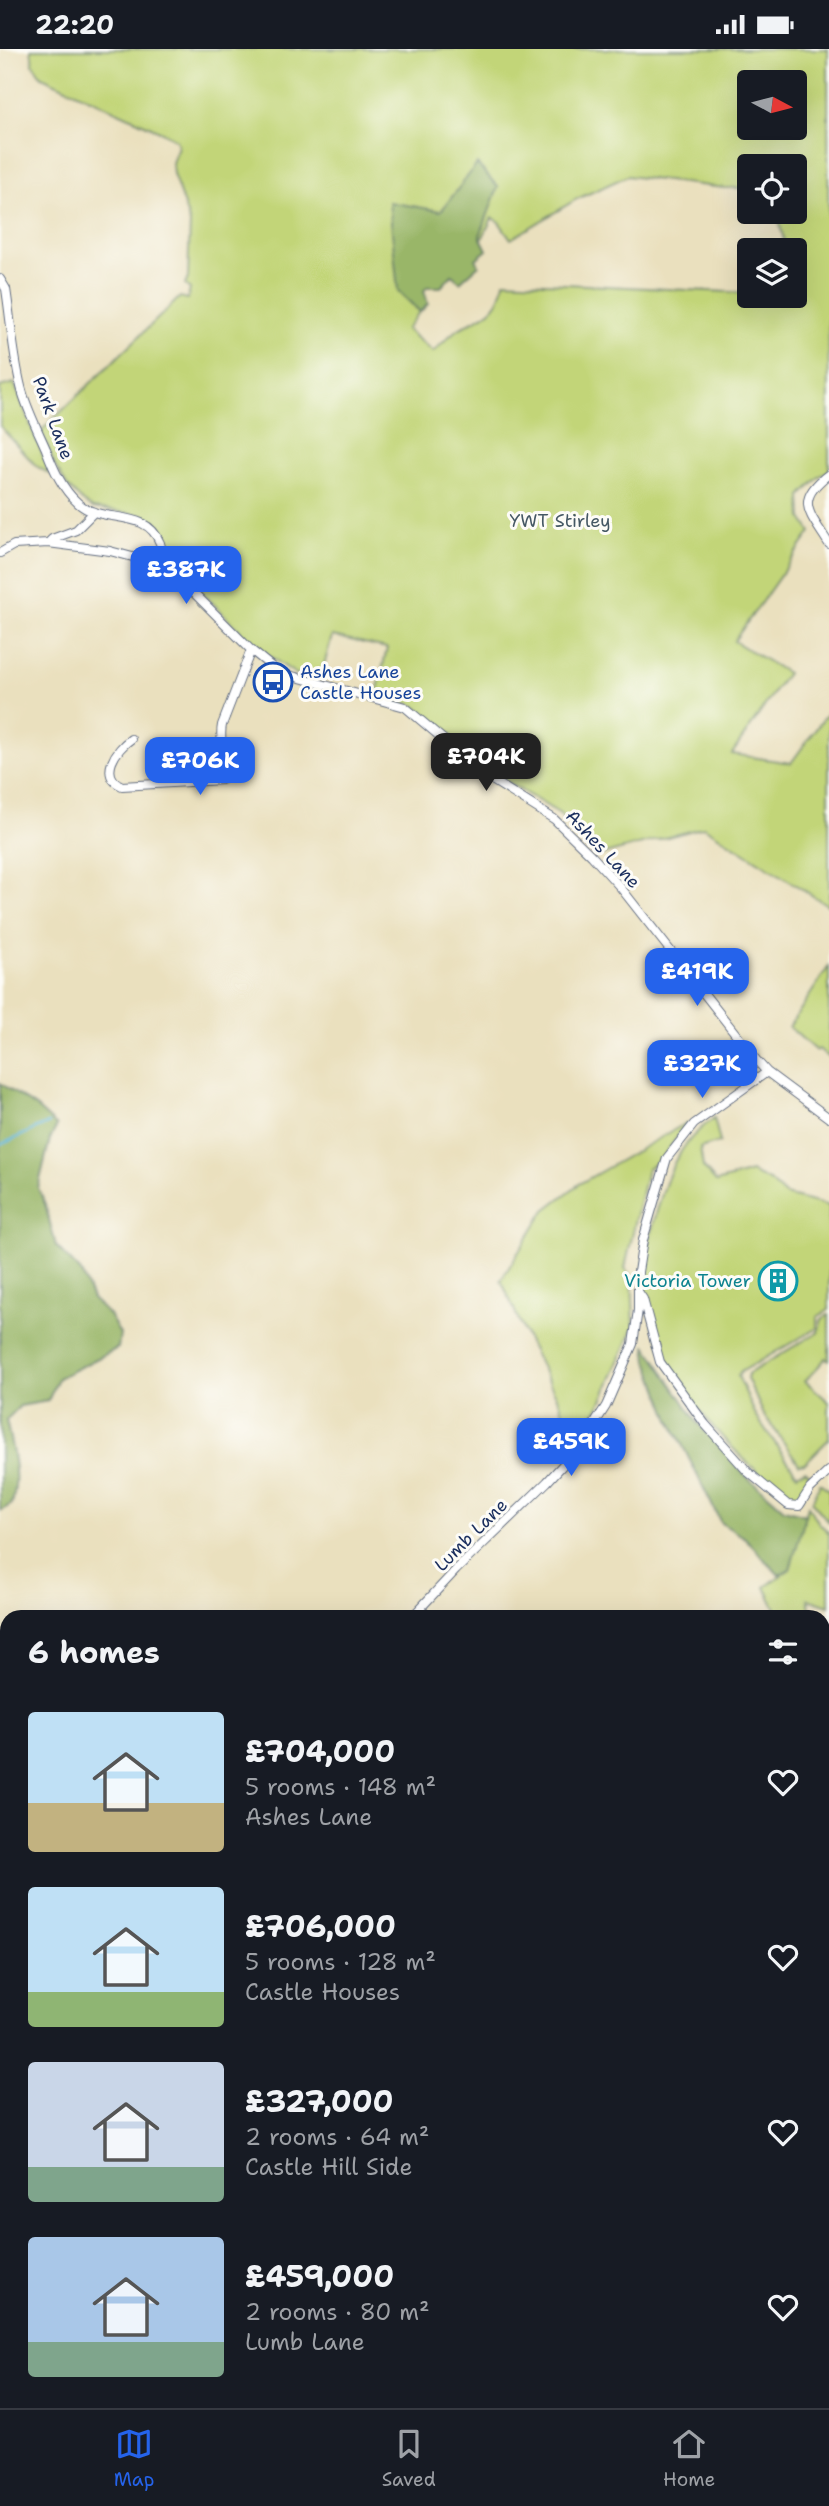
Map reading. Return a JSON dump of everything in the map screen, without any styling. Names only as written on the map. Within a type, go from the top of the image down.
[{"type":"street","name":"Park Lane","points":[[0,279],[6,289],[23,393],[64,486],[79,505],[94,512],[144,523],[156,534],[162,548],[161,569]]},
{"type":"street","points":[[829,474],[808,495],[808,509],[829,544]]},
{"type":"street","points":[[0,553],[14,545],[48,543],[52,538],[76,530],[94,512]]},
{"type":"street","name":"Ashes Lane","points":[[48,543],[110,551],[140,559],[182,581],[251,650],[278,672],[405,707],[489,778],[554,819],[621,888],[767,1072],[829,1118]]},
{"type":"street","points":[[131,739],[121,746],[110,768],[111,778],[115,783],[122,786],[222,781],[225,764],[220,738],[222,725],[251,650]]},
{"type":"street","name":"Lumb Lane","points":[[419,1610],[581,1445],[606,1406],[633,1344],[643,1240],[667,1158],[694,1124],[767,1072]]},
{"type":"street","points":[[638,1291],[643,1299],[660,1361],[705,1423],[748,1472],[788,1505],[799,1506],[810,1489],[829,1471]]},
{"type":"green space","name":"YWT Stirley","points":[[31,49],[828,49],[829,470],[801,496],[802,518],[811,532],[734,641],[787,673],[732,754],[791,763],[829,711],[829,906],[704,827],[602,855],[560,814],[504,780],[415,706],[377,693],[387,648],[332,636],[320,680],[296,674],[257,648],[193,583],[179,575],[156,524],[142,515],[93,508],[68,487],[55,466],[41,431],[180,297],[188,299],[190,289],[185,285],[188,278],[190,223],[173,174],[172,163],[178,146],[176,140],[42,77],[33,64]],"holes":[[[737,154],[807,154],[807,224],[780,224],[783,238],[807,238],[807,308],[737,308],[737,292],[504,281],[502,293],[493,308],[453,333],[433,352],[406,329],[420,311],[422,289],[482,239],[492,218],[499,222],[511,239],[577,199],[627,176],[737,188]]]},
{"type":"green space","points":[[477,164],[498,187],[480,236],[487,250],[476,259],[479,265],[460,282],[452,275],[441,287],[427,287],[424,291],[428,304],[420,312],[398,291],[389,202],[441,211]]},
{"type":"green space","points":[[14,383],[50,474],[36,466],[0,426],[0,387]]},
{"type":"green space","points":[[829,966],[829,1058],[819,1049],[816,1051],[789,1027]]},
{"type":"green space","points":[[0,1083],[37,1108],[57,1126],[50,1139],[38,1188],[56,1246],[81,1272],[92,1299],[109,1315],[120,1334],[118,1348],[58,1378],[48,1401],[20,1406],[6,1420],[15,1483],[12,1504],[0,1511]]},
{"type":"green space","points":[[714,1118],[720,1142],[700,1148],[703,1167],[716,1182],[751,1172],[771,1182],[785,1195],[829,1206],[829,1310],[817,1317],[817,1328],[738,1376],[756,1416],[797,1474],[805,1470],[813,1477],[805,1483],[801,1499],[791,1500],[766,1479],[741,1456],[696,1406],[662,1349],[651,1317],[644,1284],[644,1266],[661,1196],[683,1148]]},
{"type":"green space","points":[[688,1122],[662,1158],[647,1169],[625,1268],[632,1277],[634,1327],[599,1407],[574,1446],[560,1403],[501,1280],[545,1210],[579,1184]]},
{"type":"green space","points":[[829,1315],[829,1360],[826,1358],[805,1381],[829,1402],[829,1439],[805,1463],[799,1464],[763,1413],[747,1378],[748,1374],[818,1332],[822,1319]]},
{"type":"green space","points":[[646,1345],[697,1422],[744,1474],[784,1509],[806,1515],[790,1569],[779,1575],[744,1537],[721,1523],[670,1420],[648,1361]]},
{"type":"green space","points":[[820,1483],[829,1490],[829,1522],[812,1502]]},
{"type":"green space","points":[[808,1506],[829,1533],[829,1606],[808,1599],[810,1610],[776,1610],[765,1587],[790,1569]]},
{"type":"waterway","points":[[0,1145],[49,1123]]},
{"type":"place","name":"Ashes Lane Castle Houses","points":[[273,682]]},
{"type":"place","name":"Victoria Tower","points":[[778,1281]]}]
